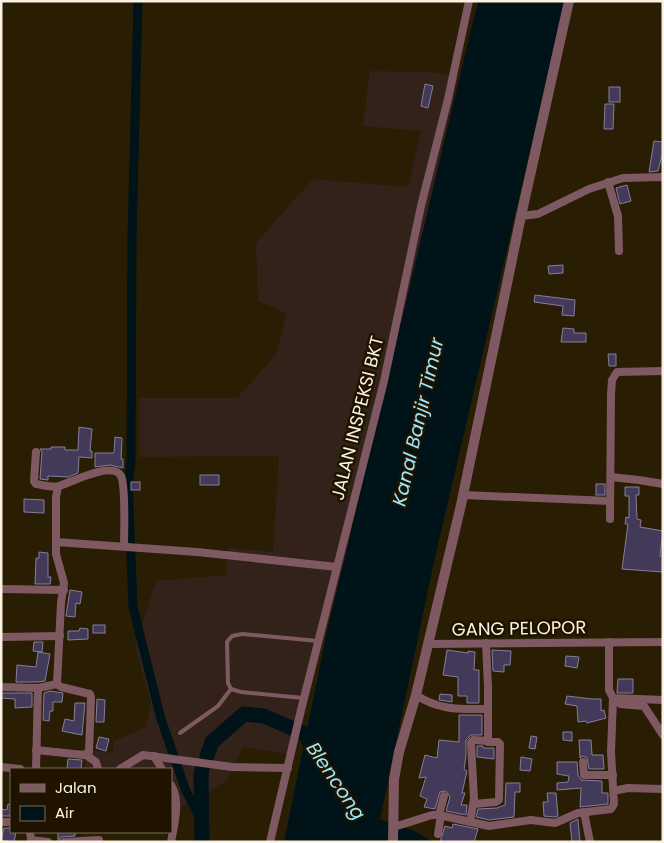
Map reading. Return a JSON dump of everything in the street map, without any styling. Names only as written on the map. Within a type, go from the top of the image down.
[{"type":"street","name":"JALAN INSPEKSI BKT","points":[[270,842],[318,641],[386,372],[469,1]]},
{"type":"street","points":[[394,842],[394,779],[399,752],[429,644],[463,495],[521,216],[569,1]]},
{"type":"street","points":[[521,216],[538,214],[589,189],[608,182],[623,178],[663,177]]},
{"type":"street","points":[[608,182],[618,216],[619,251]]},
{"type":"street","points":[[610,519],[612,380],[617,372],[663,370]]},
{"type":"street","points":[[36,452],[34,481],[36,484],[58,487],[87,474],[117,472],[119,474],[122,479],[126,546]]},
{"type":"street","points":[[610,477],[663,484]]},
{"type":"street","points":[[57,684],[64,590],[64,583],[56,554],[56,497],[58,487]]},
{"type":"street","points":[[463,495],[610,500]]},
{"type":"street","points":[[56,542],[198,552],[337,568]]},
{"type":"street","points":[[1,589],[64,590]]},
{"type":"street","points":[[1,637],[60,636]]},
{"type":"street","points":[[609,642],[609,690],[620,704],[644,706],[663,735]]},
{"type":"street","name":"GANG PELOPOR","points":[[429,644],[663,642]]},
{"type":"street","points":[[486,643],[488,741]]},
{"type":"street","points":[[1,687],[38,688],[57,684],[61,687],[90,694],[92,698],[89,752],[86,755]]},
{"type":"street","points":[[36,768],[38,688]]},
{"type":"street","points":[[416,695],[426,702],[440,707],[488,709]]},
{"type":"street","points":[[615,699],[663,700]]},
{"type":"street","points":[[394,827],[432,815],[440,815],[489,826],[531,820],[555,822],[584,812],[608,810],[613,807],[611,745],[615,699]]},
{"type":"street","points":[[470,822],[474,804],[471,742],[473,740],[498,742],[500,744],[499,800],[496,802],[474,804]]},
{"type":"street","points":[[36,750],[86,755],[96,762],[98,768]]},
{"type":"street","points":[[122,768],[143,755],[232,767],[288,768]]},
{"type":"street","points":[[154,756],[161,768]]},
{"type":"street","points":[[583,762],[584,775],[613,775]]},
{"type":"street","points":[[171,842],[176,812],[172,787]]},
{"type":"street","points":[[618,790],[628,788],[663,789]]},
{"type":"street","points":[[438,834],[444,796]]},
{"type":"street","points":[[584,812],[590,842]]},
{"type":"street","points":[[30,833],[31,840],[48,842]]},
{"type":"street","points":[[64,842],[99,840]]},
{"type":"lane","points":[[304,698],[241,692],[231,689],[228,683],[227,642],[232,636],[242,634],[318,641]]},
{"type":"lane","points":[[180,733],[218,706],[231,689]]},
{"type":"shaded area","points":[[370,71],[430,72],[458,76],[388,391],[294,755],[243,747],[227,780],[192,803],[172,809],[172,768],[85,768],[84,750],[113,753],[114,741],[146,727],[151,704],[135,645],[156,581],[226,575],[228,548],[273,552],[279,456],[139,457],[139,398],[237,398],[277,353],[286,314],[258,300],[256,243],[313,179],[408,187],[421,131],[363,126]]},
{"type":"water","name":"Kanal Banjir Timur","points":[[478,1],[565,1],[433,566],[380,819],[414,831],[433,842],[284,842],[326,636]]},
{"type":"building","points":[[425,84],[433,86],[428,108],[421,106]]},
{"type":"building","points":[[609,87],[620,87],[620,102],[609,102]]},
{"type":"building","points":[[605,104],[614,104],[613,129],[604,129]]},
{"type":"building","points":[[654,141],[663,142],[663,151],[658,171],[649,172]]},
{"type":"building","points":[[627,185],[631,201],[620,204],[616,188]]},
{"type":"building","points":[[563,265],[563,273],[549,274],[548,266]]},
{"type":"building","points":[[535,295],[575,300],[574,316],[562,315],[563,306],[534,302]]},
{"type":"building","points":[[563,328],[574,329],[574,333],[586,333],[586,342],[561,342]]},
{"type":"building","points":[[608,354],[616,354],[616,366],[609,366]]},
{"type":"building","points":[[79,427],[92,429],[90,451],[92,451],[92,458],[79,457],[78,473],[68,477],[48,476],[48,480],[40,479],[42,452],[40,449],[65,447],[65,450],[78,450]]},
{"type":"building","points":[[115,437],[122,438],[121,459],[123,459],[123,468],[110,465],[95,467],[95,453],[114,453]]},
{"type":"building","points":[[200,475],[219,475],[219,485],[200,485]]},
{"type":"building","points":[[131,482],[140,482],[140,490],[131,490]]},
{"type":"building","points":[[596,484],[605,484],[605,495],[596,495]]},
{"type":"building","points":[[625,487],[639,487],[639,495],[636,495],[637,519],[641,520],[640,527],[663,531],[660,556],[663,556],[663,572],[622,569],[628,524],[625,524],[626,517],[629,518],[629,496],[625,496]]},
{"type":"building","points":[[24,499],[44,500],[44,513],[24,512]]},
{"type":"building","points":[[39,552],[48,553],[48,577],[51,577],[50,584],[35,584],[36,558],[39,558]]},
{"type":"building","points":[[70,590],[82,592],[80,604],[76,603],[75,617],[66,616]]},
{"type":"building","points":[[93,625],[105,625],[105,633],[93,633]]},
{"type":"building","points":[[80,628],[88,629],[88,639],[68,640],[68,631],[79,631]]},
{"type":"building","points":[[34,642],[43,642],[42,652],[33,651]]},
{"type":"building","points":[[447,650],[475,652],[474,670],[479,670],[479,703],[467,703],[467,696],[458,696],[458,677],[443,675]]},
{"type":"building","points":[[492,650],[511,651],[510,665],[504,665],[504,672],[493,671]]},
{"type":"building","points":[[38,652],[50,654],[45,681],[16,682],[17,665],[36,667]]},
{"type":"building","points":[[566,656],[579,657],[577,668],[565,666]]},
{"type":"building","points":[[618,679],[633,679],[633,693],[617,693]]},
{"type":"building","points":[[50,691],[63,693],[62,702],[53,702],[53,711],[50,711],[49,721],[43,720],[44,693]]},
{"type":"building","points":[[1,693],[32,693],[32,707],[15,708],[15,699],[1,698]]},
{"type":"building","points":[[440,694],[452,695],[452,702],[439,700]]},
{"type":"building","points":[[567,696],[601,699],[601,711],[604,710],[606,718],[587,723],[586,721],[578,722],[577,706],[565,704]]},
{"type":"building","points":[[97,699],[105,700],[104,722],[96,722]]},
{"type":"building","points":[[75,703],[85,703],[82,735],[62,731],[65,719],[74,721]]},
{"type":"building","points":[[459,715],[482,715],[482,735],[471,735],[466,740],[464,769],[467,771],[462,793],[465,793],[461,805],[467,805],[466,815],[446,811],[450,797],[446,791],[440,792],[435,809],[424,807],[427,799],[420,796],[426,777],[419,778],[425,755],[437,758],[439,740],[459,742]]},
{"type":"building","points":[[563,732],[572,732],[572,741],[563,740]]},
{"type":"building","points":[[531,736],[537,737],[535,749],[529,748]]},
{"type":"building","points":[[99,737],[109,739],[106,751],[96,748]]},
{"type":"building","points":[[579,740],[591,740],[592,755],[603,755],[604,769],[589,769],[587,758],[583,756],[580,758]]},
{"type":"building","points":[[477,746],[494,748],[494,759],[477,757]]},
{"type":"building","points":[[521,757],[532,759],[530,771],[520,770]]},
{"type":"building","points":[[68,759],[82,760],[81,768],[67,768]]},
{"type":"building","points":[[557,762],[577,762],[578,775],[581,780],[602,781],[602,793],[608,793],[608,804],[580,807],[581,788],[557,790],[557,783],[568,782],[569,776],[557,774]]},
{"type":"building","points":[[506,783],[520,783],[520,792],[515,792],[514,817],[489,820],[476,817],[478,809],[497,808],[505,805]]},
{"type":"building","points":[[547,793],[556,793],[558,816],[544,816],[543,802],[548,802]]},
{"type":"building","points":[[8,804],[10,805],[10,816],[1,816],[1,809],[7,810]]},
{"type":"building","points":[[578,819],[580,842],[572,842],[570,823]]},
{"type":"building","points":[[453,824],[478,829],[474,842],[440,842],[445,826],[452,828]]},
{"type":"building","points":[[4,828],[10,828],[10,833],[16,833],[14,842],[1,840]]},
{"type":"building","points":[[58,833],[75,833],[75,836],[61,837],[58,842]]},
{"type":"waterway","points":[[138,1],[132,238],[131,463],[128,483],[133,607],[161,719],[186,791],[200,818]]},
{"type":"waterway","name":"Blencong","points":[[207,756],[212,742],[244,714],[264,716],[305,734],[316,753]]},
{"type":"waterway","name":"Blencong","points":[[202,770],[202,842]]}]
